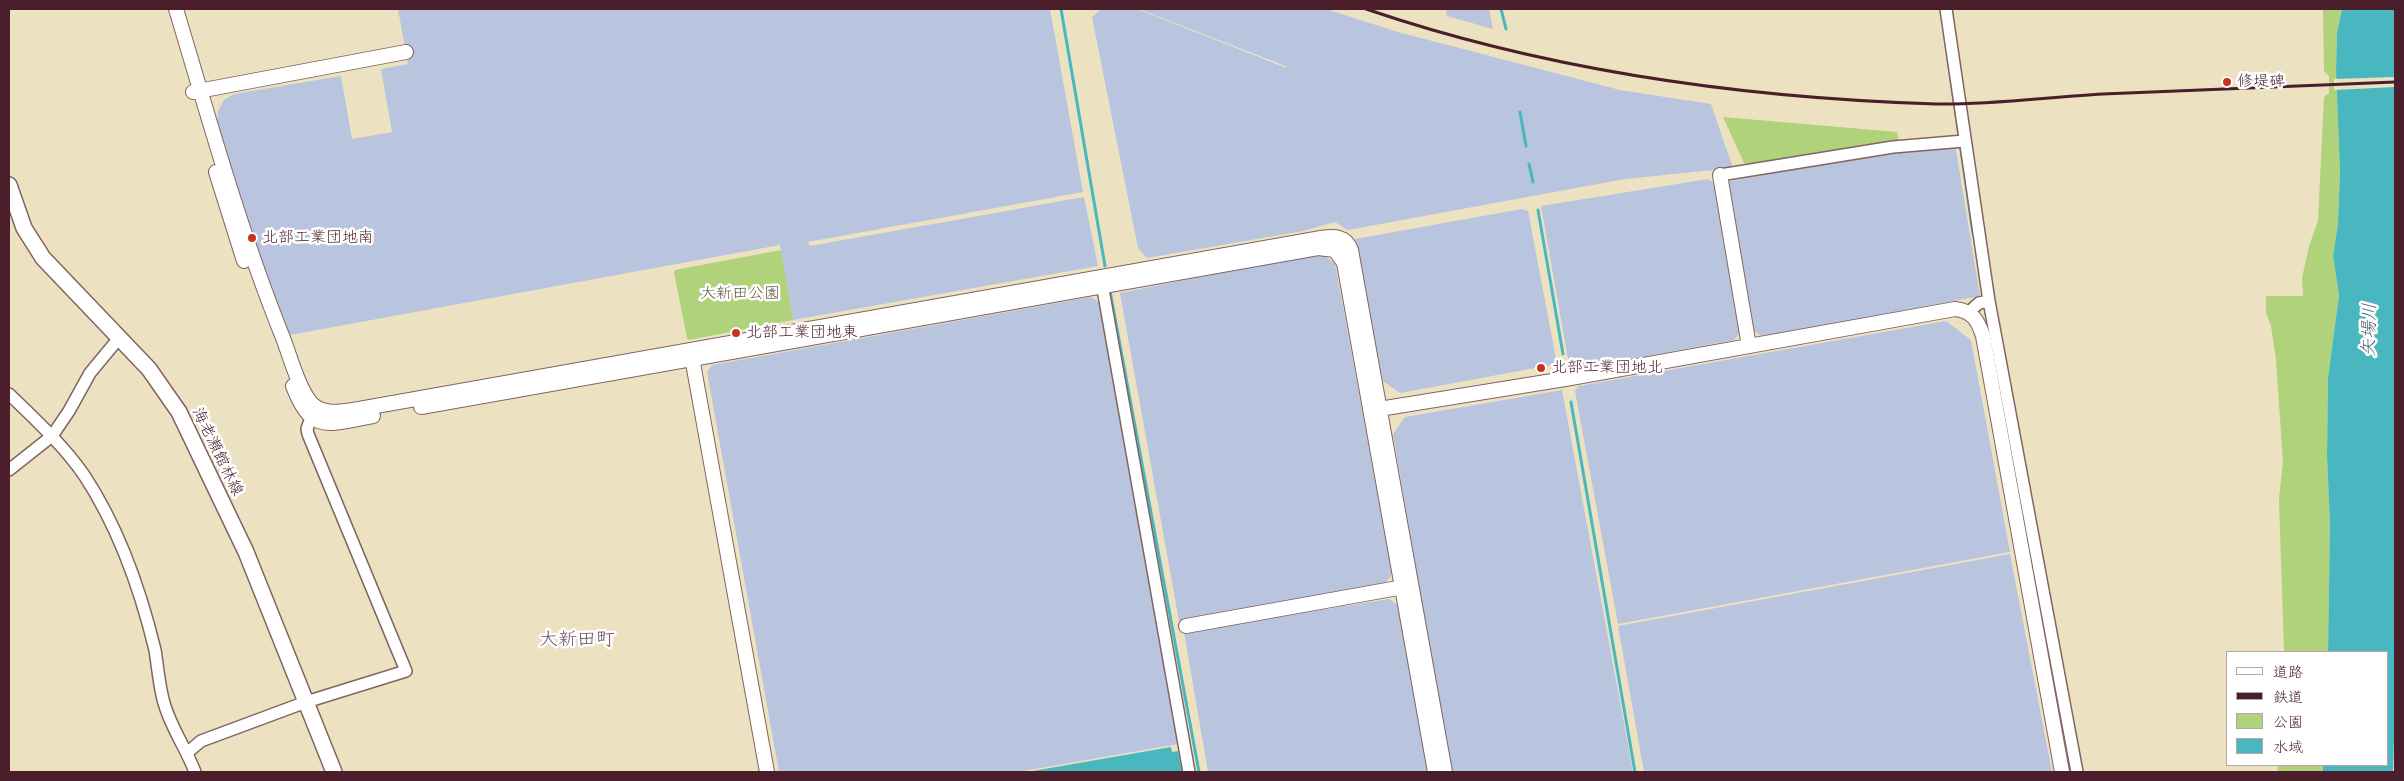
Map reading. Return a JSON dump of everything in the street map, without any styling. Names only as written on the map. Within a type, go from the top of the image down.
[{"type":"main road","name":"海老瀬館林線","points":[[9,185],[24,228],[43,258],[149,369],[179,412],[246,552],[334,772]]},
{"type":"street","points":[[166,9],[267,295],[306,395],[319,409],[328,412],[359,409],[692,354],[1101,282],[1337,236],[1346,241],[1351,250],[1375,410],[1406,587],[1435,772]]},
{"type":"street","points":[[176,9],[196,91],[245,263],[300,405],[311,418],[318,422],[334,422],[692,354]]},
{"type":"street","points":[[1946,9],[1989,301],[2077,772]]},
{"type":"street","points":[[196,91],[406,52]]},
{"type":"street","points":[[1749,346],[1720,175],[1893,146],[1964,141]]},
{"type":"street","points":[[1101,282],[1189,772]]},
{"type":"street","points":[[1970,312],[1979,303],[1989,301]]},
{"type":"street","points":[[1375,410],[1571,378],[1955,309],[1970,312],[1975,318],[1982,336],[2062,772]]},
{"type":"street","points":[[9,470],[52,436],[69,411],[90,373],[119,338]]},
{"type":"street","points":[[692,354],[767,772]]},
{"type":"street","points":[[9,394],[52,436],[88,482],[112,521],[129,560],[154,650],[164,703],[172,726],[188,752],[195,772]]},
{"type":"street","points":[[188,752],[202,741],[306,702],[406,671],[308,434],[308,424],[311,418]]},
{"type":"street","points":[[1186,626],[1406,587]]},
{"type":"street","points":[[1406,587],[1444,772]]},
{"type":"shaded area","points":[[398,9],[1050,9],[1083,192],[808,242],[810,246],[1084,197],[1098,266],[793,320],[780,245],[290,335],[261,263],[217,123],[218,111],[224,100],[234,94],[341,76],[352,139],[392,132],[381,69],[408,64]]},
{"type":"shaded area","points":[[1101,9],[1137,9],[1288,67],[1139,9],[1326,9],[1398,32],[1620,90],[1711,104],[1733,168],[1625,179],[1348,230],[1335,222],[1303,231],[1147,258],[1138,248],[1092,17]]},
{"type":"shaded area","points":[[1446,9],[1489,9],[1493,29],[1447,16]]},
{"type":"shaded area","points":[[1955,144],[1980,296],[1763,337],[1754,331],[1726,182],[1902,149]]},
{"type":"shaded area","points":[[1708,179],[1715,184],[1741,331],[1734,340],[1570,370],[1541,206]]},
{"type":"shaded area","points":[[1522,209],[1528,211],[1557,364],[1400,393],[1383,381],[1355,239]]},
{"type":"shaded area","points":[[1320,253],[1335,263],[1392,574],[1384,585],[1179,621],[1120,293]]},
{"type":"shaded area","points":[[1091,297],[1100,303],[1178,744],[1018,772],[779,772],[707,372],[712,365]]},
{"type":"shaded area","points":[[1946,321],[1971,340],[2010,552],[1618,624],[1575,391],[1579,386]]},
{"type":"shaded area","points":[[1562,390],[1633,772],[1451,772],[1393,434],[1405,417]]},
{"type":"shaded area","points":[[2010,554],[2052,772],[1644,772],[1618,626]]},
{"type":"shaded area","points":[[1389,599],[1398,605],[1427,772],[1208,772],[1184,632]]},
{"type":"green space","points":[[2323,9],[2342,9],[2337,33],[2336,71],[2340,172],[2338,224],[2333,256],[2339,295],[2328,378],[2327,457],[2330,523],[2328,651],[2284,651],[2279,499],[2283,462],[2276,359],[2271,326],[2266,312],[2266,296],[2303,296],[2302,278],[2309,246],[2318,221],[2324,97],[2329,93],[2329,76],[2324,71]]},
{"type":"green space","points":[[1723,117],[1897,132],[1899,142],[1750,165],[1744,163]]},
{"type":"green space","name":"大新田公園","points":[[781,250],[793,320],[689,340],[687,338],[674,273],[675,270]]},
{"type":"green space","points":[[2278,766],[2323,766],[2323,772],[2277,772]]},
{"type":"water","name":"矢場川","points":[[2342,9],[2395,9],[2395,708],[2393,772],[2323,772],[2323,766],[2389,766],[2389,651],[2328,651],[2330,523],[2327,457],[2328,378],[2339,295],[2333,256],[2338,224],[2340,172],[2336,71],[2337,33]]},
{"type":"water","points":[[1171,747],[1172,752],[1178,751],[1182,772],[1027,772]]},
{"type":"pier","points":[[2395,77],[2395,87],[2334,90],[2334,79]]},
{"type":"waterway","points":[[1061,9],[1105,266]]},
{"type":"waterway","points":[[1501,9],[1506,29]]},
{"type":"waterway","points":[[1948,59],[1973,233]]},
{"type":"waterway","points":[[1520,112],[1526,146]]},
{"type":"waterway","points":[[1529,164],[1533,182]]},
{"type":"waterway","points":[[1538,210],[1563,354]]},
{"type":"waterway","points":[[1110,291],[1199,772]]},
{"type":"waterway","points":[[1571,402],[1635,772]]},
{"type":"railway","points":[[1366,9],[1435,31],[1576,65],[1719,88],[1864,101],[1936,104],[1977,103],[2103,94],[2395,82]]},
{"type":"place","name":"修堤碑","points":[[2227,82]]},
{"type":"place","name":"北部工業団地南","points":[[252,238]]},
{"type":"place","name":"北部工業団地東","points":[[736,333]]},
{"type":"place","name":"北部工業団地北","points":[[1541,368]]},
{"type":"district","name":"大新田町","points":[[577,640]]}]
